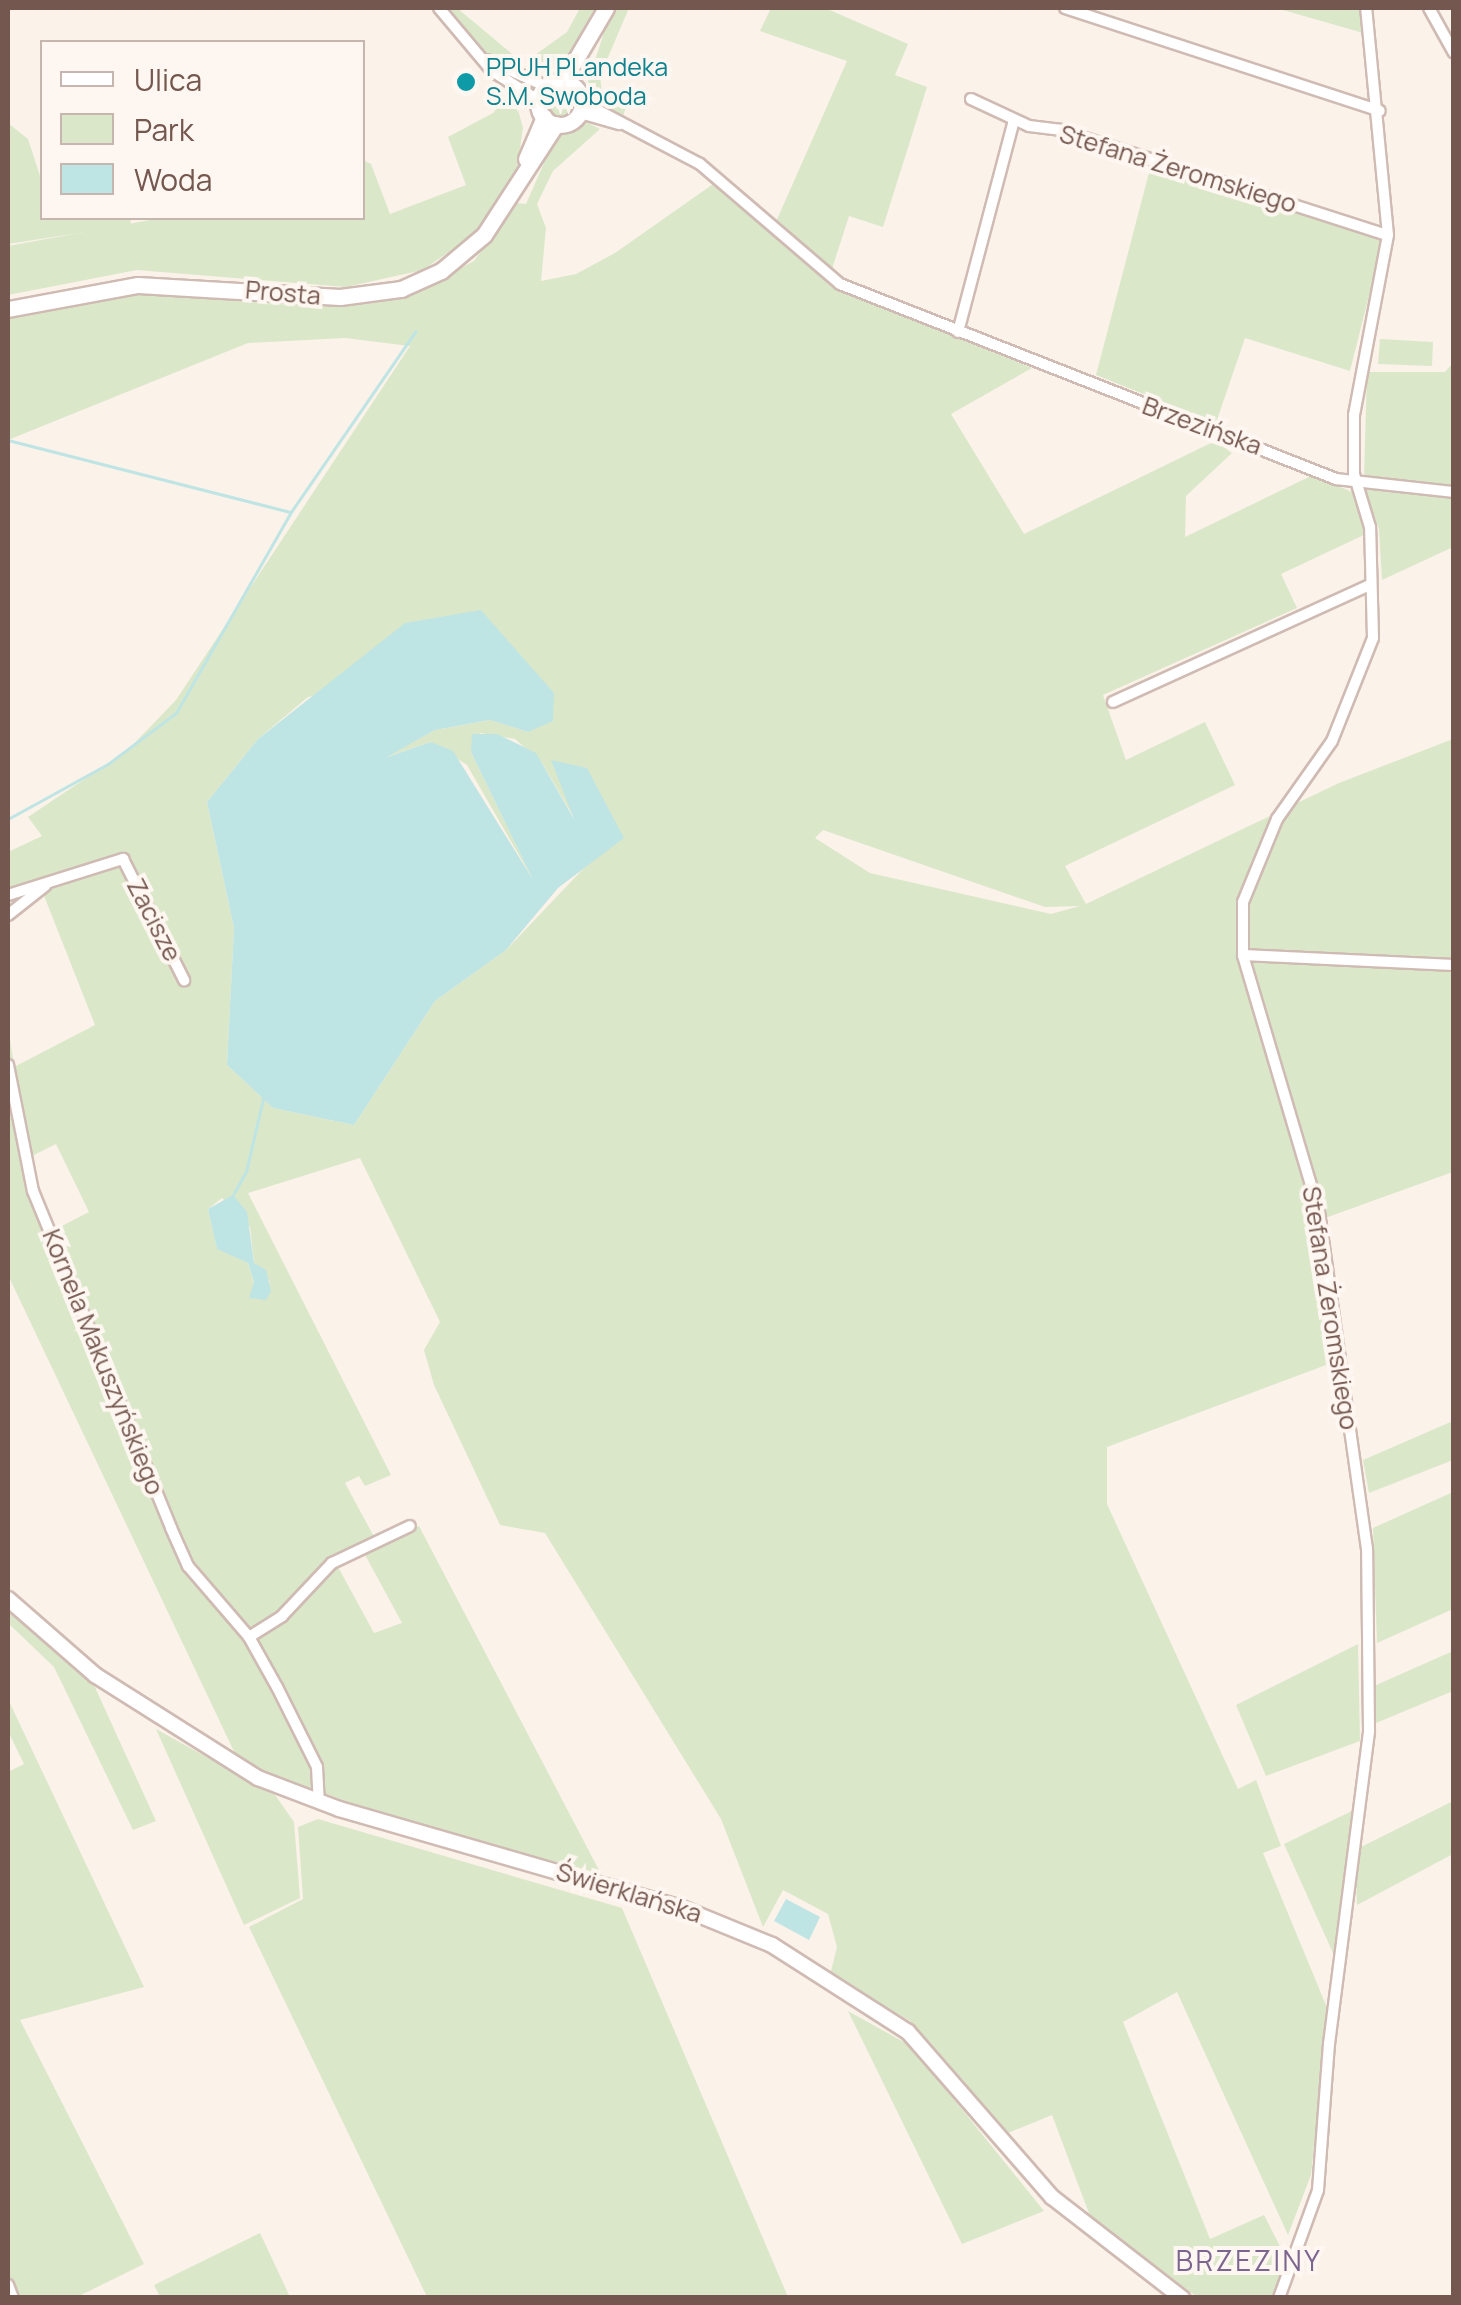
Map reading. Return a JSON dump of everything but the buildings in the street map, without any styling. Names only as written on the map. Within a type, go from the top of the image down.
[{"type":"main road","points":[[575,96],[542,93],[550,121],[575,96],[581,60],[606,8]]},
{"type":"main road","name":"Prosta","points":[[8,309],[138,285],[340,298],[388,292],[463,255],[517,186],[550,121]]},
{"type":"street","points":[[440,8],[477,55],[542,93]]},
{"type":"street","points":[[1066,8],[1380,110]]},
{"type":"street","name":"Stefana Żeromskiego","points":[[1279,2298],[1318,2190],[1328,2044],[1369,1730],[1368,1549],[1319,1212],[1243,956],[1243,902],[1277,819],[1332,741],[1368,660],[1370,527],[1357,484],[1355,399],[1388,235],[1380,110],[1366,8]]},
{"type":"street","points":[[1429,8],[1454,53]]},
{"type":"street","name":"Brzezińska","points":[[575,96],[700,164],[830,278],[958,332],[1357,484],[1454,492]]},
{"type":"street","name":"Stefana Żeromskiego","points":[[971,99],[1014,120],[1388,235]]},
{"type":"street","points":[[958,332],[1014,120]]},
{"type":"street","points":[[1114,702],[1370,586]]},
{"type":"street","name":"Zacisze","points":[[47,884],[123,858],[184,980]]},
{"type":"street","points":[[8,895],[47,884]]},
{"type":"street","points":[[8,915],[47,884]]},
{"type":"street","points":[[1243,956],[1454,964]]},
{"type":"street","name":"Kornela Makuszyńskiego","points":[[8,1065],[33,1191],[171,1528],[196,1578],[249,1637],[317,1767],[319,1802]]},
{"type":"street","points":[[249,1637],[279,1619],[332,1563],[410,1526]]},
{"type":"street","name":"Świerklańska","points":[[8,1598],[77,1661],[176,1730],[239,1768],[319,1802],[679,1907],[772,1945],[908,2032],[1052,2197],[1182,2298]]},
{"type":"street","points":[[8,2286],[14,2298]]},
{"type":"green space","points":[[447,8],[457,8],[523,63],[512,70],[492,59]]},
{"type":"green space","points":[[580,8],[595,8],[561,67],[526,73],[535,55],[567,32]]},
{"type":"green space","points":[[612,8],[629,8],[600,76],[602,92],[621,101],[629,98],[623,116],[594,101],[586,88]]},
{"type":"green space","points":[[771,8],[825,8],[908,44],[895,75],[927,87],[883,227],[849,216],[831,272],[775,224],[847,61],[760,31]]},
{"type":"green space","points":[[1276,8],[1364,8],[1367,34]]},
{"type":"green space","points":[[561,88],[572,92],[576,103],[572,114],[561,118],[550,114],[546,103],[550,92]]},
{"type":"green space","points":[[513,91],[523,128],[517,168],[474,234],[423,270],[346,287],[137,270],[8,295],[8,246],[150,220],[365,220],[365,161],[371,164],[390,214],[466,185],[448,137],[493,113]]},
{"type":"green space","points":[[8,123],[28,139],[40,176],[40,220],[130,220],[131,225],[8,244]]},
{"type":"green space","points":[[588,123],[600,129],[553,171],[537,204],[546,228],[541,281],[576,274],[615,253],[716,182],[833,288],[1032,368],[951,414],[1024,534],[1215,441],[1232,453],[1186,496],[1185,537],[1313,475],[1352,492],[1366,534],[1281,574],[1297,608],[1103,695],[1126,760],[1205,722],[1235,785],[1065,866],[1086,904],[1339,783],[1453,739],[1453,1172],[1314,1222],[1326,1365],[1107,1447],[1107,1504],[1238,1789],[1256,1780],[1281,1846],[1263,1853],[1328,2010],[1311,2175],[1288,2235],[1177,1992],[1123,2022],[1210,2239],[1264,2215],[1289,2264],[1271,2297],[1197,2297],[1090,2216],[1052,2115],[998,2137],[910,2021],[830,1975],[837,1947],[828,1914],[783,1890],[763,1927],[721,1819],[545,1533],[500,1525],[434,1385],[424,1350],[440,1322],[360,1158],[248,1193],[391,1475],[365,1486],[359,1476],[345,1483],[378,1544],[419,1526],[601,1874],[392,1818],[239,1762],[8,1275],[8,1024],[14,1067],[95,1025],[41,888],[87,877],[76,867],[8,890],[8,852],[42,836],[28,817],[128,750],[176,700],[410,346],[345,338],[248,343],[8,440],[8,318],[89,298],[156,293],[327,306],[408,296],[474,261],[517,203],[526,204],[555,138]],"holes":[[[522,661],[554,693],[528,732],[490,720],[435,730],[386,757],[431,742],[467,765],[532,878],[471,752],[480,733],[515,739],[542,763],[576,821],[552,760],[602,849],[506,950],[435,1001],[354,1125],[273,1108],[227,1065],[234,928],[207,802],[258,739],[308,697]],[[823,830],[1045,907],[1080,906],[1051,914],[870,873],[815,838]],[[56,1144],[89,1212],[54,1230],[28,1158]],[[222,1198],[250,1227],[254,1263],[270,1282],[250,1298],[254,1283],[248,1263],[217,1248],[208,1209]],[[363,1551],[402,1623],[374,1633],[337,1565]]]},
{"type":"green space","points":[[1151,165],[1383,240],[1350,371],[1245,338],[1216,423],[1096,375]]},
{"type":"green space","points":[[1380,339],[1433,342],[1432,366],[1378,364]]},
{"type":"green space","points":[[1453,363],[1453,487],[1364,478],[1367,372],[1445,372]]},
{"type":"green space","points":[[1364,488],[1453,495],[1453,547],[1382,580],[1379,529]]},
{"type":"green space","points":[[1453,1421],[1453,1460],[1369,1493],[1363,1460]]},
{"type":"green space","points":[[1453,1492],[1453,1609],[1377,1643],[1373,1528]]},
{"type":"green space","points":[[8,1612],[94,1685],[156,1821],[133,1830],[54,1667],[8,1623]]},
{"type":"green space","points":[[1358,1644],[1360,1741],[1266,1776],[1236,1705]]},
{"type":"green space","points":[[1453,1651],[1453,1691],[1376,1723],[1374,1686]]},
{"type":"green space","points":[[8,1699],[144,1987],[20,2020],[144,2264],[77,2297],[18,2297],[8,2276],[8,1772],[24,1764],[8,1731]]},
{"type":"green space","points":[[156,1729],[275,1795],[294,1822],[300,1898],[244,1925]]},
{"type":"green space","points":[[1453,1801],[1453,1854],[1357,1905],[1355,1850]]},
{"type":"green space","points":[[1354,1810],[1337,1962],[1284,1844]]},
{"type":"green space","points":[[318,1819],[622,1908],[788,2297],[427,2297],[249,1927],[303,1899],[298,1827]]},
{"type":"green space","points":[[848,2011],[911,2046],[1044,2211],[962,2244]]},
{"type":"green space","points":[[260,2233],[290,2297],[160,2297],[154,2285]]},
{"type":"water","points":[[481,610],[554,693],[553,721],[528,732],[490,720],[435,730],[387,757],[431,742],[453,751],[532,878],[471,752],[472,734],[497,734],[536,753],[574,819],[551,760],[587,768],[624,838],[558,888],[506,950],[435,1001],[354,1125],[273,1108],[227,1065],[234,928],[207,802],[258,739],[405,623]]},
{"type":"water","points":[[233,1195],[247,1212],[254,1263],[266,1270],[271,1291],[266,1300],[249,1298],[254,1282],[248,1263],[217,1249],[208,1209]]},
{"type":"water","points":[[786,1899],[820,1917],[809,1940],[774,1921]]},
{"type":"waterway","points":[[8,819],[108,764],[176,713],[291,512],[415,332]]},
{"type":"waterway","points":[[8,440],[290,512]]},
{"type":"waterway","points":[[233,1195],[246,1172],[263,1099]]},
{"type":"place","name":"PPUH PLandeka S.M. Swoboda","points":[[466,82]]},
{"type":"district","name":"BRZEZINY","points":[[1249,2260]]}]
